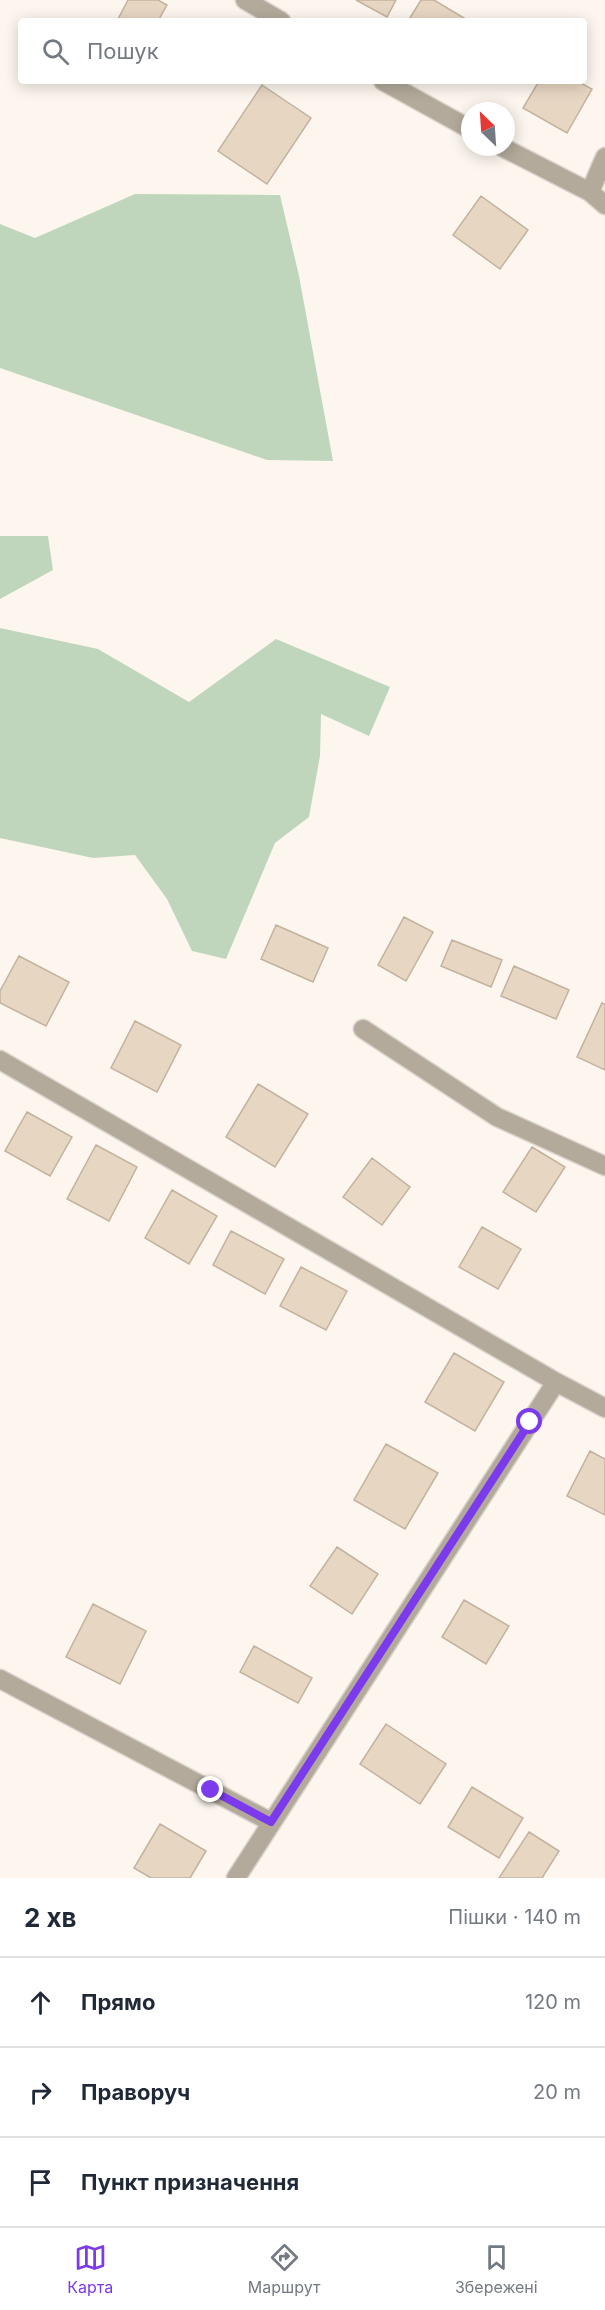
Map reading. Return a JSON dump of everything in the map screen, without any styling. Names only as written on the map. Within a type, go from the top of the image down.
[{"type":"street","points":[[245,0],[275,18]]},
{"type":"street","points":[[388,84],[461,124]]},
{"type":"street","points":[[515,154],[590,192],[605,205]]},
{"type":"street","points":[[590,192],[605,157]]},
{"type":"street","points":[[363,1029],[497,1117],[605,1166]]},
{"type":"street","points":[[0,1060],[556,1382],[605,1408]]},
{"type":"street","points":[[236,1878],[556,1382]]},
{"type":"street","points":[[0,1679],[271,1822]]},
{"type":"green space","points":[[135,194],[280,195],[299,276],[333,461],[267,460],[0,368],[0,224],[35,238]]},
{"type":"green space","points":[[0,536],[48,536],[53,570],[0,599]]},
{"type":"green space","points":[[0,628],[98,649],[189,702],[276,639],[390,687],[369,736],[321,714],[320,756],[309,817],[275,843],[226,959],[192,951],[167,899],[135,855],[93,858],[0,838]]},
{"type":"building","points":[[128,0],[158,0],[167,5],[160,18],[119,18]]},
{"type":"building","points":[[356,0],[396,0],[387,17]]},
{"type":"building","points":[[421,0],[434,0],[464,18],[410,18]]},
{"type":"building","points":[[537,84],[583,84],[592,89],[567,133],[523,108]]},
{"type":"building","points":[[262,85],[311,118],[267,184],[218,151]]},
{"type":"building","points":[[481,196],[528,230],[500,269],[453,235]]},
{"type":"building","points":[[404,917],[433,932],[406,981],[378,965]]},
{"type":"building","points":[[276,925],[328,948],[313,982],[261,959]]},
{"type":"building","points":[[452,940],[502,960],[491,987],[441,966]]},
{"type":"building","points":[[19,956],[69,982],[46,1026],[0,1003],[0,991]]},
{"type":"building","points":[[514,966],[569,990],[556,1019],[501,996]]},
{"type":"building","points":[[602,1003],[605,1004],[605,1070],[577,1057]]},
{"type":"building","points":[[135,1021],[181,1045],[157,1092],[111,1068]]},
{"type":"building","points":[[258,1084],[308,1114],[275,1167],[226,1137]]},
{"type":"building","points":[[27,1112],[72,1137],[50,1176],[5,1151]]},
{"type":"building","points":[[96,1145],[137,1167],[109,1221],[67,1199]]},
{"type":"building","points":[[532,1147],[565,1167],[536,1212],[503,1192]]},
{"type":"building","points":[[372,1158],[410,1187],[382,1225],[343,1197]]},
{"type":"building","points":[[172,1190],[217,1216],[189,1264],[145,1238]]},
{"type":"building","points":[[482,1227],[521,1249],[498,1289],[459,1267]]},
{"type":"building","points":[[231,1231],[284,1259],[265,1294],[213,1265]]},
{"type":"building","points":[[301,1267],[347,1291],[326,1330],[280,1306]]},
{"type":"building","points":[[454,1353],[504,1382],[475,1431],[425,1402]]},
{"type":"building","points":[[386,1444],[438,1473],[405,1529],[354,1500]]},
{"type":"building","points":[[590,1451],[605,1459],[605,1515],[567,1496]]},
{"type":"building","points":[[337,1547],[378,1574],[352,1614],[310,1586]]},
{"type":"building","points":[[464,1600],[509,1626],[486,1664],[442,1637]]},
{"type":"building","points":[[93,1604],[146,1631],[120,1684],[66,1657]]},
{"type":"building","points":[[254,1646],[312,1678],[298,1703],[240,1672]]},
{"type":"building","points":[[386,1724],[446,1764],[420,1804],[360,1764]]},
{"type":"building","points":[[472,1787],[523,1818],[499,1858],[448,1827]]},
{"type":"building","points":[[160,1824],[206,1851],[190,1878],[151,1878],[134,1868]]},
{"type":"building","points":[[529,1832],[559,1851],[542,1878],[499,1878]]},
{"type":"route","points":[[211,1790],[271,1822],[530,1422]]}]
